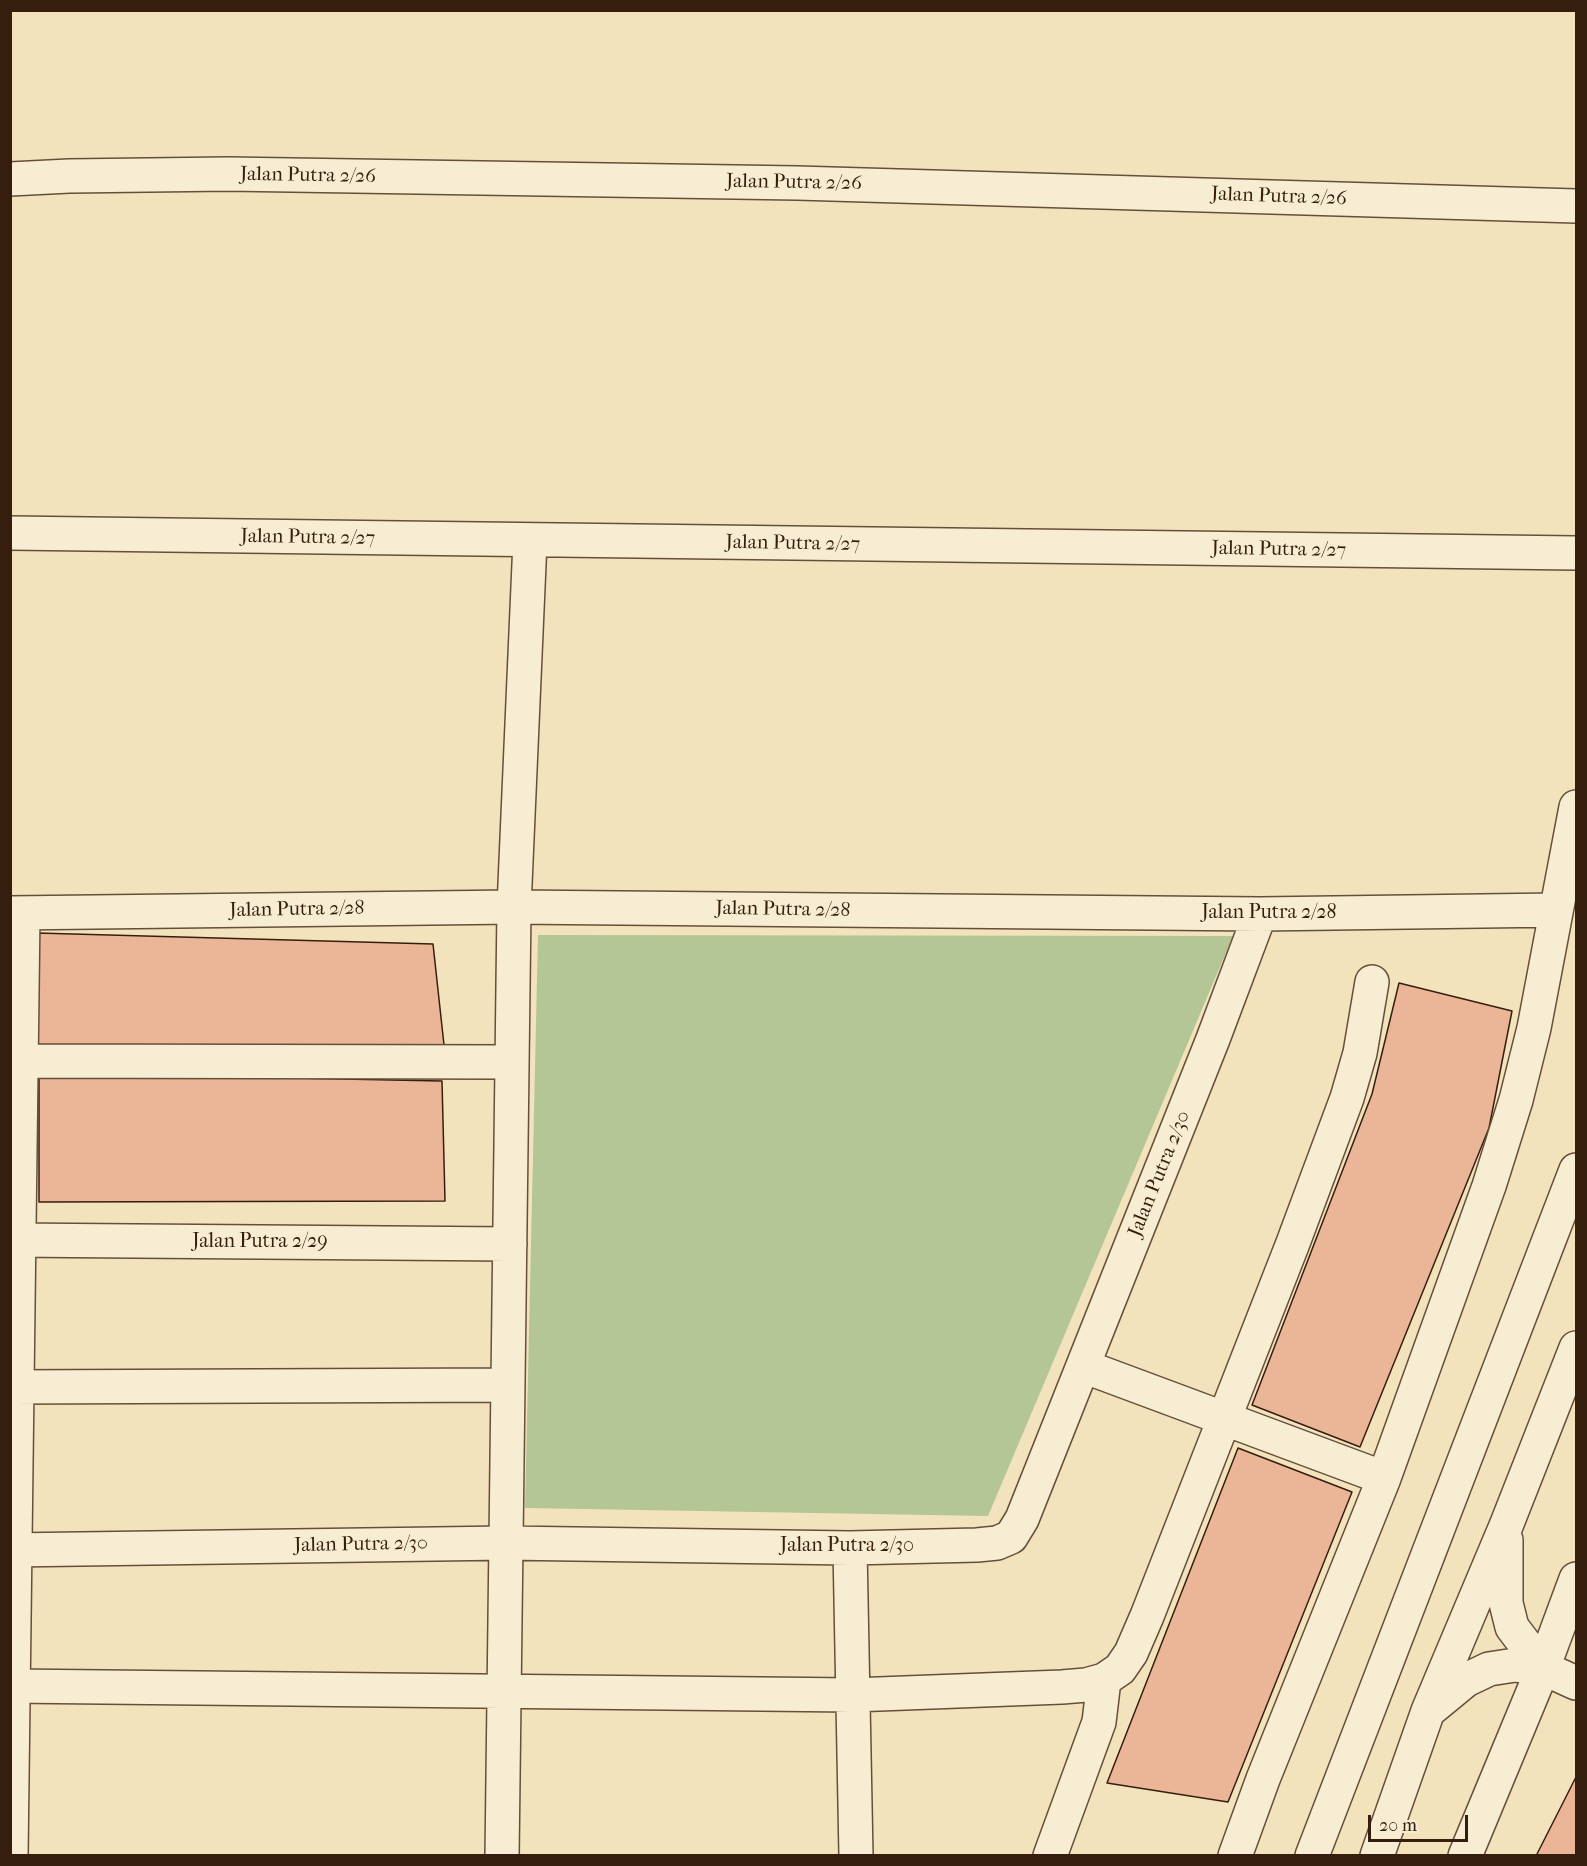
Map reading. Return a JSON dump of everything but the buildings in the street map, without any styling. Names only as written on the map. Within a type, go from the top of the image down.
[{"type":"street","name":"Jalan Putra 2/26","points":[[10,179],[228,174],[797,183],[1576,206]]},
{"type":"street","name":"Jalan Putra 2/27","points":[[10,533],[1576,553]]},
{"type":"street","points":[[502,1856],[514,907],[530,541]]},
{"type":"street","points":[[1235,1856],[1263,1779],[1384,1478],[1489,1186],[1516,1100],[1534,1028],[1576,807]]},
{"type":"street","name":"Jalan Putra 2/28","points":[[16,913],[514,907],[1260,914],[1556,910]]},
{"type":"street","points":[[11,1856],[16,913]]},
{"type":"street","name":"Jalan Putra 2/30","points":[[13,1550],[506,1543],[850,1548],[977,1545],[997,1543],[1011,1537],[1022,1519],[1213,1039],[1260,914]]},
{"type":"street","points":[[12,1686],[853,1695],[1062,1687],[1086,1685],[1104,1680],[1120,1669],[1131,1653],[1148,1616],[1224,1419],[1347,1098],[1360,1053],[1372,982]]},
{"type":"street","points":[[16,1061],[512,1062]]},
{"type":"street","points":[[1312,1856],[1576,1170]]},
{"type":"street","name":"Jalan Putra 2/29","points":[[15,1240],[510,1244]]},
{"type":"street","points":[[1377,1856],[1428,1711],[1506,1526],[1576,1348]]},
{"type":"street","points":[[1083,1366],[1384,1478]]},
{"type":"street","points":[[14,1387],[508,1385]]},
{"type":"street","points":[[1506,1526],[1506,1603],[1512,1628],[1543,1668]]},
{"type":"street","points":[[850,1548],[856,1856]]},
{"type":"street","points":[[1465,1856],[1543,1668],[1576,1579]]},
{"type":"street","points":[[1428,1711],[1466,1680],[1489,1669],[1515,1665],[1543,1668],[1576,1683]]},
{"type":"street","points":[[1050,1856],[1099,1722],[1104,1680]]},
{"type":"green space","points":[[538,935],[1233,936],[988,1516],[525,1508]]}]
